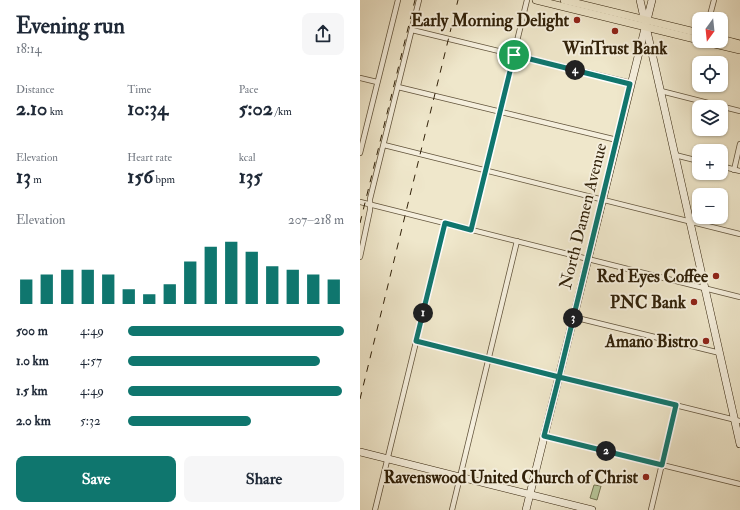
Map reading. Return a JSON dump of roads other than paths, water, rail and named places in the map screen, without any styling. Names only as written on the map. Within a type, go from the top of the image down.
[{"type":"main road","points":[[536,0],[692,32]]},
{"type":"main road","points":[[564,0],[692,38]]},
{"type":"main road","points":[[640,0],[705,288],[737,421],[740,444]]},
{"type":"main road","name":"North Damen Avenue","points":[[526,510],[630,84],[652,0]]},
{"type":"main road","points":[[728,41],[740,44]]},
{"type":"main road","points":[[728,47],[740,50]]},
{"type":"main road","points":[[360,452],[592,510]]},
{"type":"street","points":[[360,153],[398,0]]},
{"type":"street","points":[[360,257],[370,205],[419,0]]},
{"type":"street","points":[[471,230],[527,0]]},
{"type":"street","points":[[711,12],[714,0]]},
{"type":"street","points":[[412,30],[630,84]]},
{"type":"street","points":[[360,78],[377,82]]},
{"type":"street","points":[[398,87],[617,140]]},
{"type":"street","points":[[661,91],[740,111]]},
{"type":"street","points":[[734,170],[740,144]]},
{"type":"street","points":[[384,145],[740,234]]},
{"type":"street","points":[[675,155],[692,159]]},
{"type":"street","points":[[728,168],[740,171]]},
{"type":"street","points":[[360,202],[740,296]]},
{"type":"street","points":[[375,510],[445,223]]},
{"type":"street","points":[[452,510],[517,241]]},
{"type":"street","points":[[574,317],[720,353]]},
{"type":"street","points":[[416,341],[737,421]]},
{"type":"street","points":[[651,510],[676,405]]},
{"type":"street","points":[[544,436],[740,484]]},
{"type":"railway","points":[[360,223],[415,0]]},
{"type":"railway","points":[[360,399],[458,0]]},
{"type":"place","name":"Early Morning Delight","points":[[577,20]]},
{"type":"place","name":"WinTrust Bank","points":[[615,31]]},
{"type":"place","name":"Red Eyes Coffee","points":[[716,276]]},
{"type":"place","name":"PNC Bank","points":[[694,302]]},
{"type":"place","name":"Amano Bistro","points":[[706,341]]},
{"type":"place","name":"Ravenswood United Church of Christ","points":[[646,477]]}]
